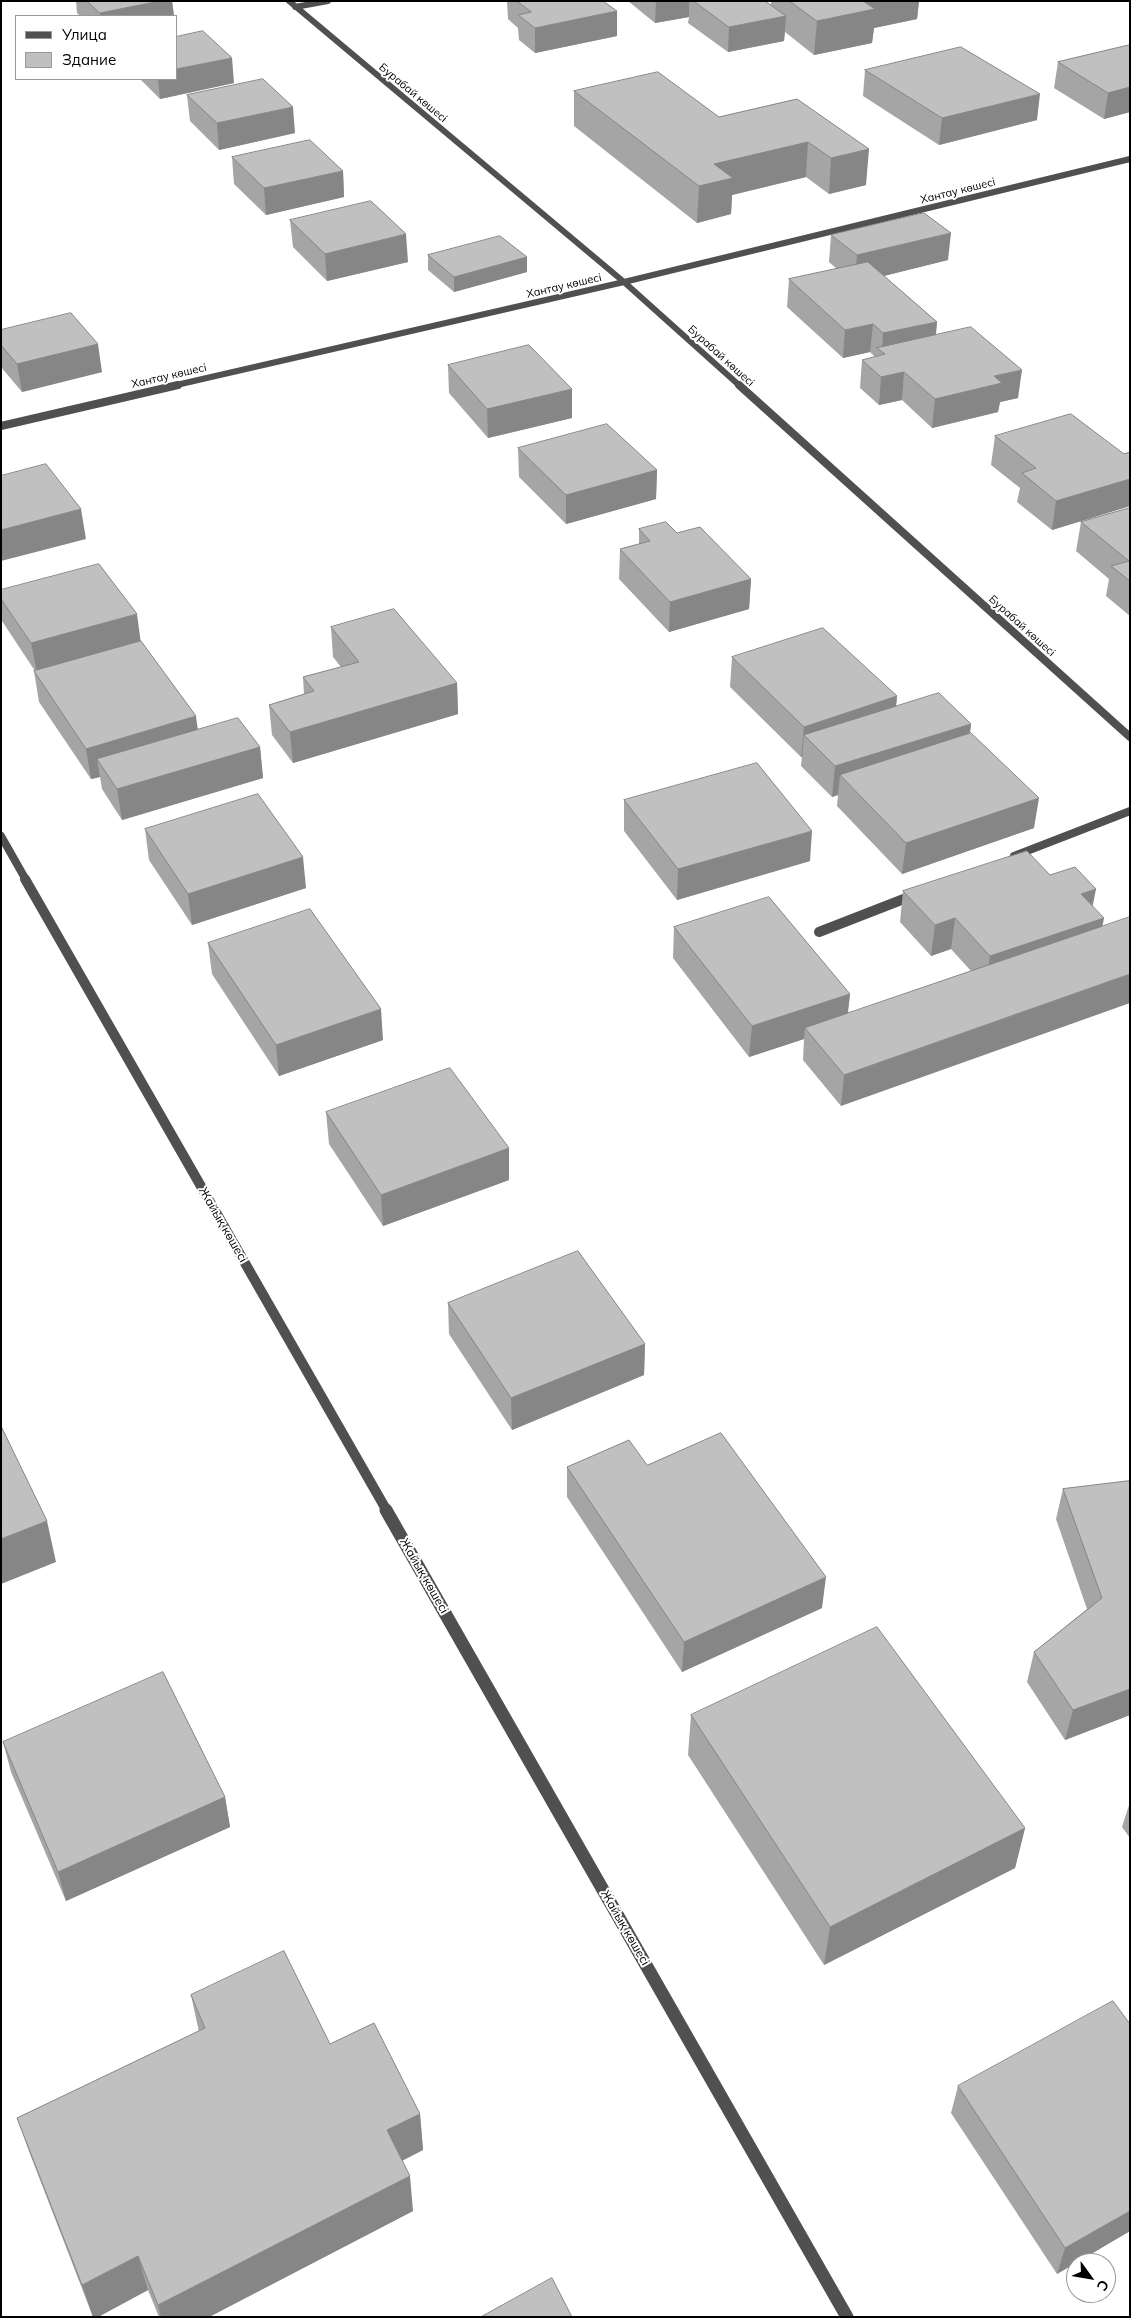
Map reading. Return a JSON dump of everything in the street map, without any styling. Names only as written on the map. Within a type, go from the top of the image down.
[{"type":"street","name":"Бурабай көшесі","points":[[289,1],[295,8],[624,282],[1130,737]]},
{"type":"street","points":[[295,8],[328,1]]},
{"type":"street","name":"Хантау көшесі","points":[[1,426],[624,282],[1130,159]]},
{"type":"street","points":[[1002,861],[1130,812]]},
{"type":"street","name":"Жайық көшесі","points":[[1,836],[847,2317]]},
{"type":"street","points":[[819,932],[919,893]]},
{"type":"building","points":[[87,1],[160,1],[100,13]]},
{"type":"building","points":[[517,1],[603,1],[617,11],[535,28],[518,15],[531,12]]},
{"type":"building","points":[[694,1],[765,1],[786,16],[729,27]]},
{"type":"building","points":[[790,1],[863,1],[875,9],[817,21]]},
{"type":"building","points":[[203,31],[232,58],[178,69],[178,37]]},
{"type":"building","points":[[1130,45],[1130,87],[1108,93],[1058,62]]},
{"type":"building","points":[[961,47],[1040,94],[942,118],[865,70]]},
{"type":"building","points":[[658,72],[719,117],[797,99],[869,149],[831,158],[808,142],[714,164],[733,178],[699,186],[574,91]]},
{"type":"building","points":[[263,79],[293,107],[217,123],[187,95]]},
{"type":"building","points":[[310,140],[343,171],[264,188],[232,157]]},
{"type":"building","points":[[371,201],[406,234],[325,254],[290,220]]},
{"type":"building","points":[[924,213],[951,233],[857,255],[831,235]]},
{"type":"building","points":[[500,236],[527,257],[454,277],[428,255]]},
{"type":"building","points":[[868,262],[937,322],[883,333],[873,324],[845,330],[789,279]]},
{"type":"building","points":[[71,313],[98,344],[17,364],[1,345],[1,330]]},
{"type":"building","points":[[971,327],[1022,370],[994,376],[1002,383],[935,399],[904,372],[881,377],[862,360],[885,354],[877,348]]},
{"type":"building","points":[[529,345],[572,389],[487,409],[448,365]]},
{"type":"building","points":[[1071,414],[1124,454],[1130,452],[1130,479],[1056,501],[1022,473],[1036,468],[995,436]]},
{"type":"building","points":[[607,424],[657,470],[566,495],[518,448]]},
{"type":"building","points":[[46,464],[81,509],[1,530],[1,476]]},
{"type":"building","points":[[1130,508],[1130,581],[1111,566],[1129,561],[1081,522]]},
{"type":"building","points":[[666,522],[677,533],[700,527],[751,579],[670,602],[620,549],[650,541],[639,529]]},
{"type":"building","points":[[99,564],[137,614],[31,643],[1,599],[1,590]]},
{"type":"building","points":[[394,609],[457,683],[290,732],[269,705],[314,691],[303,677],[359,662],[331,627]]},
{"type":"building","points":[[823,628],[897,696],[804,727],[732,657]]},
{"type":"building","points":[[141,641],[196,716],[86,749],[34,671]]},
{"type":"building","points":[[939,693],[971,724],[835,766],[804,735]]},
{"type":"building","points":[[238,718],[260,747],[117,789],[97,759]]},
{"type":"building","points":[[971,733],[1039,798],[906,843],[840,775]]},
{"type":"building","points":[[757,763],[812,831],[678,869],[624,800]]},
{"type":"building","points":[[258,794],[303,857],[188,894],[145,829]]},
{"type":"building","points":[[1027,851],[1050,875],[1075,867],[1096,889],[1081,894],[1104,918],[990,956],[955,918],[935,925],[903,891]]},
{"type":"building","points":[[769,897],[850,994],[752,1026],[674,927]]},
{"type":"building","points":[[310,909],[381,1009],[276,1045],[208,943]]},
{"type":"building","points":[[1130,917],[1130,974],[844,1075],[805,1028]]},
{"type":"building","points":[[450,1068],[509,1148],[381,1195],[326,1112]]},
{"type":"building","points":[[578,1251],[645,1344],[511,1398],[448,1303]]},
{"type":"building","points":[[1,1426],[47,1521],[1,1539]]},
{"type":"building","points":[[721,1433],[826,1577],[684,1642],[567,1467],[629,1440],[647,1465]]},
{"type":"building","points":[[1130,1481],[1130,1689],[1073,1710],[1034,1652],[1102,1598],[1063,1489]]},
{"type":"building","points":[[877,1627],[1025,1828],[830,1927],[691,1715]]},
{"type":"building","points":[[163,1672],[225,1797],[58,1872],[3,1742]]},
{"type":"building","points":[[284,1951],[330,2044],[374,2023],[420,2114],[387,2130],[410,2176],[158,2305],[138,2256],[82,2285],[17,2118],[205,2028],[191,1995]]},
{"type":"building","points":[[1113,2001],[1130,2024],[1130,2211],[1065,2248],[958,2086]]},
{"type":"building","points":[[552,2278],[572,2317],[481,2317]]}]
